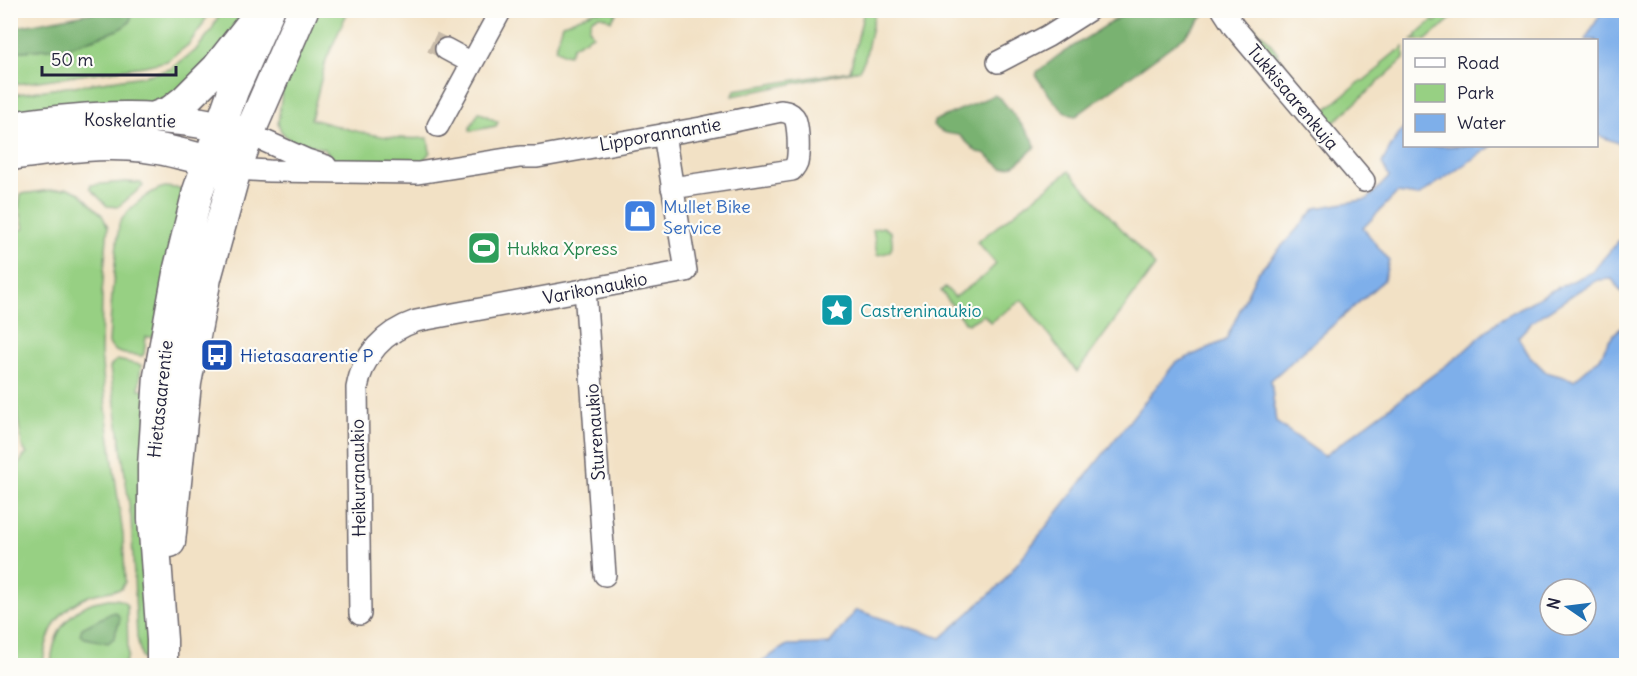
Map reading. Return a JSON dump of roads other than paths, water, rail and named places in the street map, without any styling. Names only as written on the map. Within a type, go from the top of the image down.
[{"type":"main road","points":[[153,118],[171,111],[217,68],[245,33],[259,10]]},
{"type":"main road","name":"Hietasaarentie","points":[[162,653],[153,519],[153,466],[159,376],[179,268],[198,190],[219,126],[269,10]]},
{"type":"main road","name":"Hietasaarentie","points":[[162,653],[172,518],[186,382],[206,278],[236,169],[303,10]]},
{"type":"main road","name":"Koskelantie","points":[[10,128],[91,117],[127,116],[194,121],[249,134]]},
{"type":"main road","name":"Koskelantie","points":[[10,155],[86,146],[117,145],[146,147],[236,169]]},
{"type":"street","points":[[438,126],[501,10]]},
{"type":"street","points":[[998,62],[1048,36],[1089,10]]},
{"type":"street","name":"Tukkisaarenkuja","points":[[1223,10],[1234,27],[1364,181]]},
{"type":"street","points":[[446,49],[472,63]]},
{"type":"street","name":"Lipporannantie","points":[[236,169],[418,173],[520,157],[537,157],[781,111],[788,112],[796,121],[798,159],[792,170],[672,188]]},
{"type":"street","name":"Lipporannantie","points":[[249,134],[307,160],[350,172]]},
{"type":"street","name":"Varikonaukio","points":[[375,346],[394,331],[416,321],[686,271],[664,134]]},
{"type":"street","name":"Sturenaukio","points":[[585,290],[605,575]]},
{"type":"street","name":"Heikuranaukio","points":[[360,614],[357,388],[363,366],[375,346]]},
{"type":"water","points":[[1603,10],[1626,11],[1626,146],[1598,135],[1598,39],[1586,39]]},
{"type":"water","points":[[1403,129],[1403,147],[1491,147],[1418,196],[1397,193],[1363,228],[1389,260],[1384,280],[1271,380],[1276,422],[1324,456],[1461,354],[1500,319],[1592,272],[1626,232],[1626,299],[1612,279],[1598,280],[1532,322],[1518,337],[1529,355],[1546,372],[1574,380],[1600,358],[1609,340],[1626,321],[1626,665],[756,665],[787,645],[829,644],[856,610],[941,638],[1001,584],[1175,363],[1226,340],[1256,275],[1316,208],[1368,199],[1389,177],[1382,163]]},
{"type":"tunnel","points":[[432,42],[446,49]]},
{"type":"place","name":"Mullet Bike Service","points":[[640,216]]},
{"type":"place","name":"Hukka Xpress","points":[[484,248]]},
{"type":"place","name":"Castreninaukio","points":[[837,310]]},
{"type":"place","name":"Hietasaarentie P","points":[[217,355]]}]
